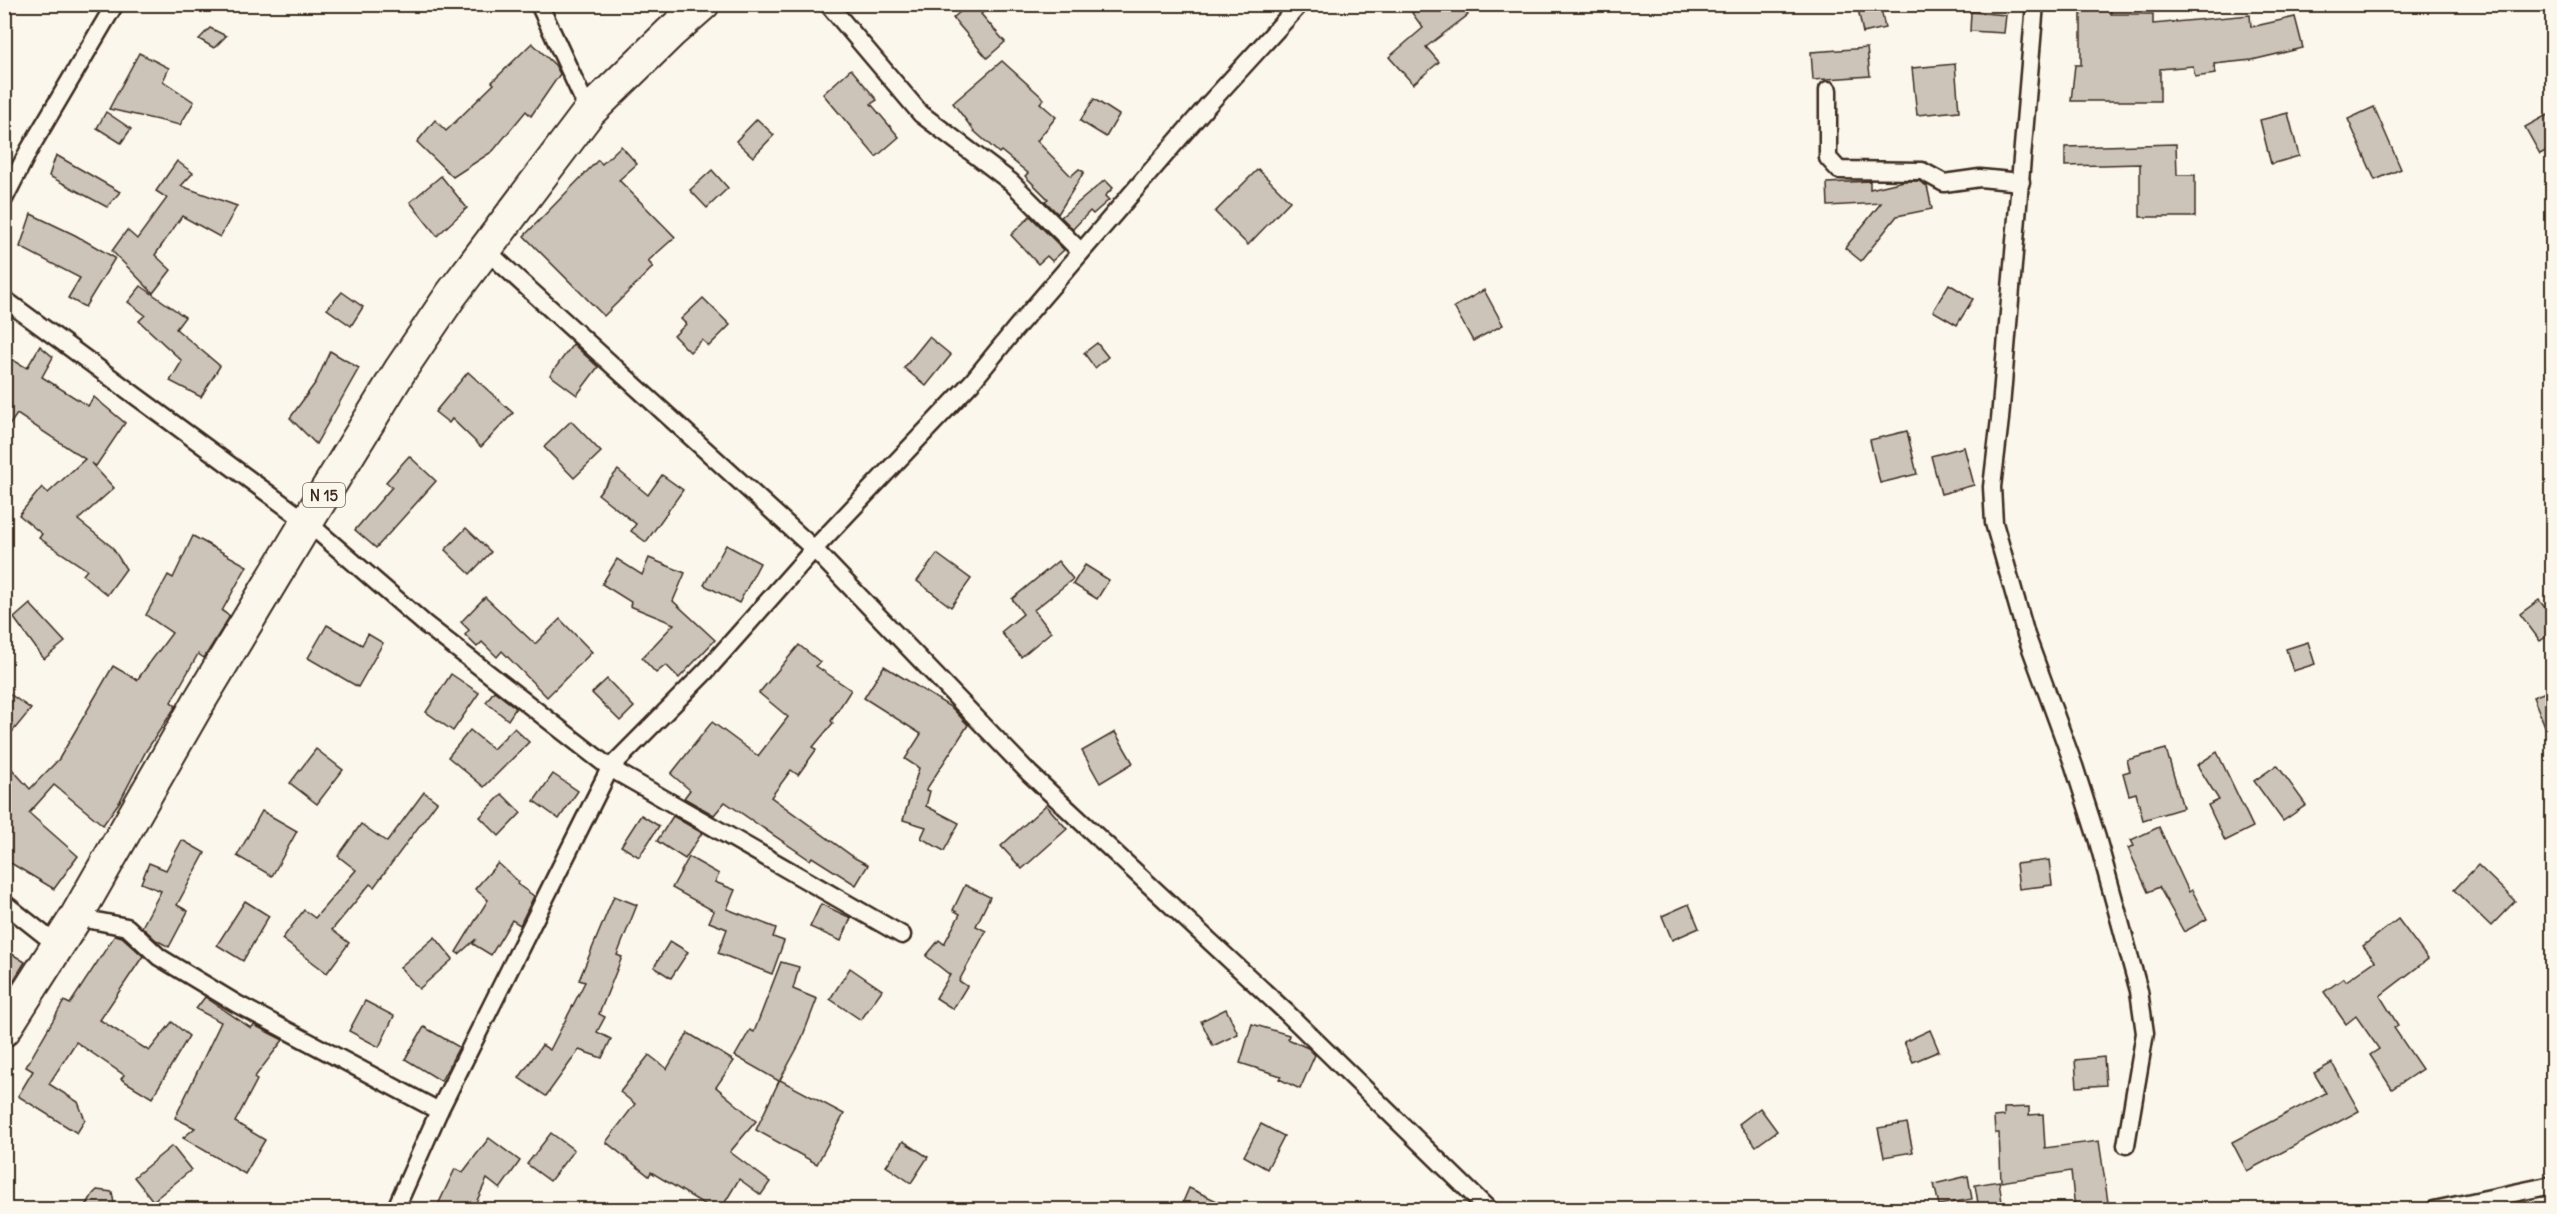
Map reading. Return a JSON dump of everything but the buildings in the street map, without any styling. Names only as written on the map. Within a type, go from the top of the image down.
[{"type":"highway","name":"N 15","points":[[4,1030],[76,917],[200,700],[307,522],[401,369],[451,295],[589,112],[662,40],[703,4]]},
{"type":"street","points":[[4,200],[29,150],[115,4]]},
{"type":"street","points":[[539,4],[589,112]]},
{"type":"street","points":[[828,4],[921,114],[1011,182],[1081,252]]},
{"type":"street","points":[[395,1209],[439,1111],[610,768],[706,671],[814,549],[972,382],[1207,106],[1300,4]]},
{"type":"street","points":[[2035,4],[2000,418],[1994,452],[1992,487],[1994,524],[2026,635],[2094,828],[2139,991],[2145,1033],[2126,1145]]},
{"type":"street","points":[[1828,90],[1828,158],[1839,171],[1922,171],[1944,183],[1980,178],[2021,182]]},
{"type":"street","points":[[486,250],[814,549],[1030,774],[1295,1020],[1489,1209]]},
{"type":"street","points":[[4,299],[307,522],[425,624],[610,768],[902,935]]},
{"type":"street","points":[[4,903],[57,945]]},
{"type":"street","points":[[76,917],[127,927],[159,957],[237,1004],[439,1111]]},
{"type":"street","points":[[2434,1209],[2553,1185]]}]
